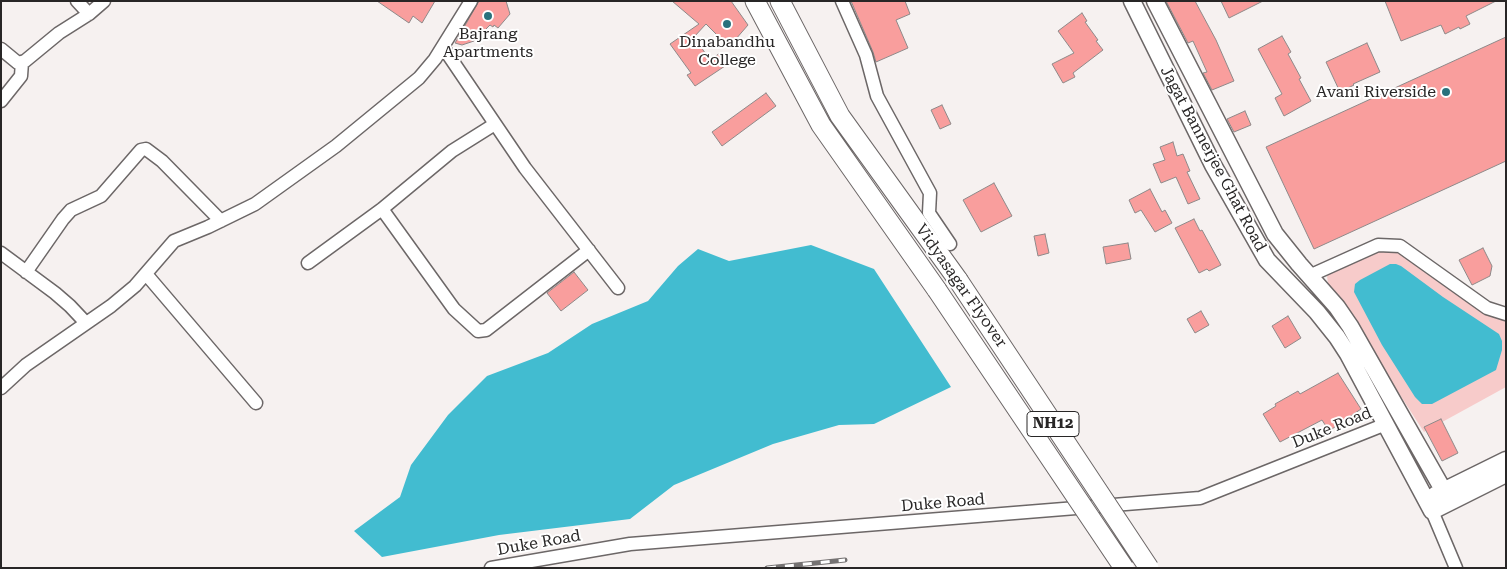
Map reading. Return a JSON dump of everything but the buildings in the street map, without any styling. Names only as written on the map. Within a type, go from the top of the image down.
[{"type":"highway","name":"Vidyasagar Flyover","points":[[755,1],[821,125],[937,290],[1124,568]]},
{"type":"highway","name":"Vidyasagar Flyover","points":[[780,1],[840,116],[958,280],[1149,568]]},
{"type":"main road","name":"Jagat Bannerjee Ghat Road","points":[[1132,1],[1214,165],[1267,260],[1317,312],[1337,337],[1429,505]]},
{"type":"main road","name":"Jagat Bannerjee Ghat Road","points":[[1155,1],[1275,234],[1337,307],[1350,326],[1448,496]]},
{"type":"main road","points":[[1448,496],[1506,460]]},
{"type":"main road","points":[[1429,505],[1506,474]]},
{"type":"street","points":[[77,1],[89,14]]},
{"type":"street","points":[[1,49],[18,63],[22,62],[104,1]]},
{"type":"street","points":[[1,388],[26,366],[111,306],[135,286],[174,241],[255,204],[336,146],[419,78],[443,47],[470,1]]},
{"type":"street","points":[[842,1],[866,56],[878,96],[930,193],[929,213],[950,244]]},
{"type":"street","points":[[443,47],[525,168],[618,288]]},
{"type":"street","points":[[1,101],[21,76],[22,62]]},
{"type":"street","points":[[308,263],[382,209],[452,151],[495,124]]},
{"type":"street","points":[[26,272],[71,210],[101,196],[141,150],[146,149],[162,161],[221,221]]},
{"type":"street","points":[[382,209],[454,309],[478,331],[486,330],[589,250]]},
{"type":"street","points":[[1309,276],[1378,245],[1400,246],[1487,308],[1506,314]]},
{"type":"street","points":[[1,253],[55,293],[86,323]]},
{"type":"street","points":[[146,274],[256,403]]},
{"type":"street","name":"Duke Road","points":[[491,568],[630,544],[1200,498],[1386,424]]},
{"type":"street","points":[[1429,505],[1456,568]]},
{"type":"shaded area","points":[[1400,246],[1506,314],[1506,387],[1424,432],[1328,284],[1327,276],[1333,270],[1379,248]]},
{"type":"water","points":[[811,245],[874,269],[951,387],[874,424],[839,425],[773,444],[674,485],[630,519],[499,535],[382,557],[354,531],[400,497],[411,465],[448,415],[487,376],[548,353],[592,324],[648,301],[678,266],[698,249],[729,261]]},
{"type":"water","points":[[1390,264],[1401,266],[1443,297],[1499,334],[1502,341],[1502,350],[1496,370],[1432,404],[1422,404],[1415,397],[1382,345],[1354,292],[1355,284],[1360,280]]},
{"type":"railway","points":[[767,568],[845,560]]},
{"type":"place","name":"Bajrang Apartments","points":[[488,16]]},
{"type":"place","name":"Dinabandhu College","points":[[727,24]]},
{"type":"place","name":"Avani Riverside","points":[[1446,92]]}]
